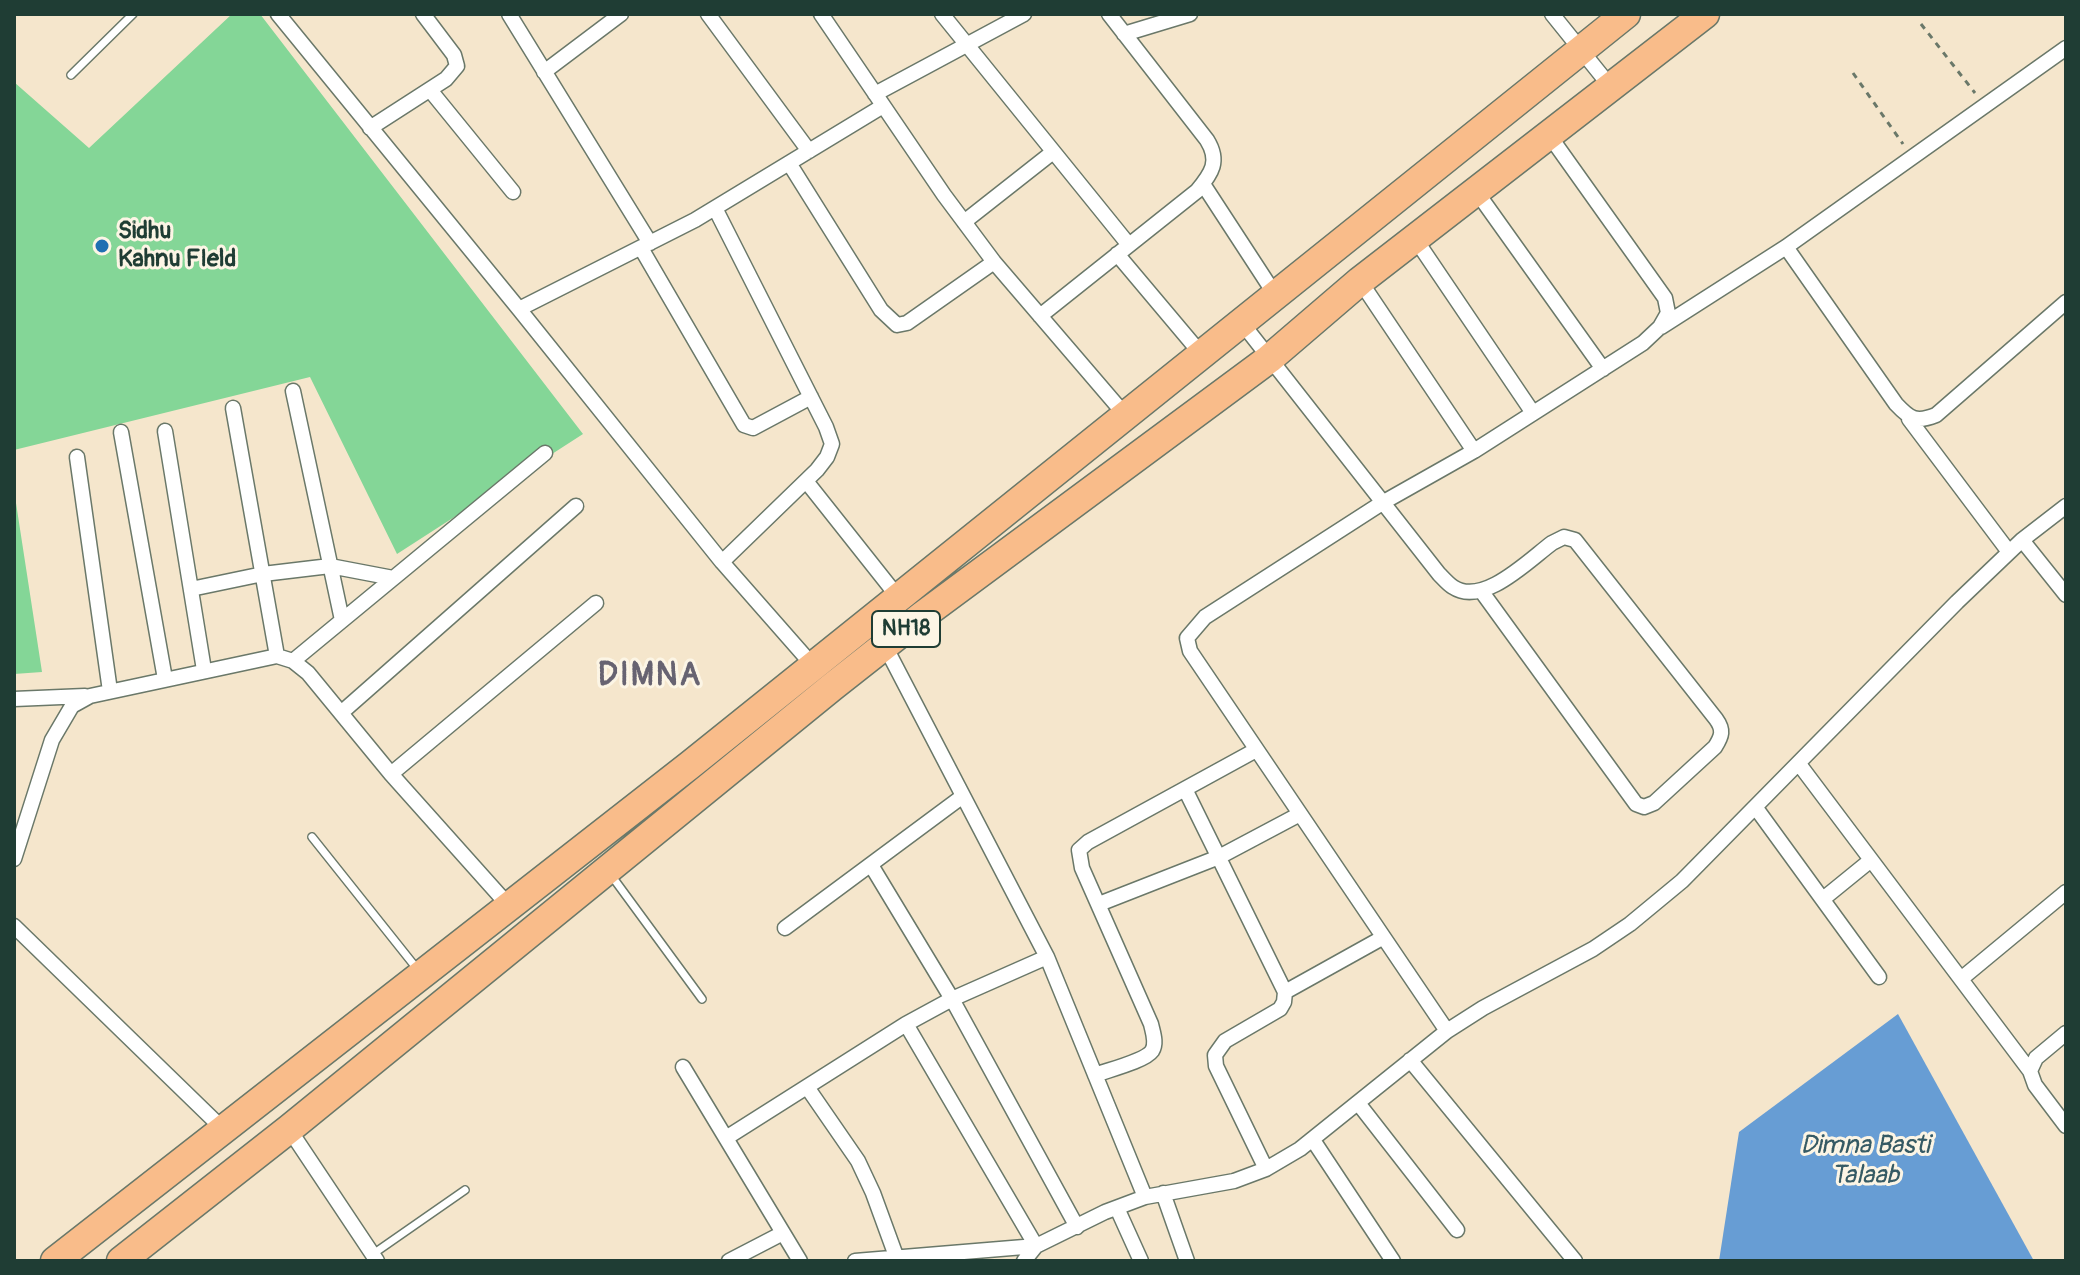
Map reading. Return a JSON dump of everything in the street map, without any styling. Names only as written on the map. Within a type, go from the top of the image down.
[{"type":"highway","name":"NH18","points":[[121,1261],[608,870],[823,677],[898,597],[1626,14]]},
{"type":"highway","name":"NH18","points":[[55,1261],[509,906],[823,677],[885,646],[1269,359],[1360,281],[1705,14]]},
{"type":"highway","points":[[158,1181],[183,1212]]},
{"type":"street","points":[[278,14],[722,562],[823,677]]},
{"type":"street","points":[[370,128],[446,79],[457,66],[454,55],[423,14]]},
{"type":"street","points":[[509,14],[645,245],[744,425],[753,428],[763,424],[811,397]]},
{"type":"street","points":[[544,72],[621,14]]},
{"type":"street","points":[[708,14],[809,151]]},
{"type":"street","points":[[821,14],[994,262],[1126,416]]},
{"type":"street","points":[[942,14],[1053,152],[1202,355]]},
{"type":"street","points":[[519,309],[715,208],[809,151],[879,100],[966,44],[1024,14]]},
{"type":"street","points":[[1040,316],[1203,184],[1215,163],[1213,150],[1109,14]]},
{"type":"street","points":[[1124,34],[1190,14]]},
{"type":"street","points":[[1552,14],[1610,86]]},
{"type":"street","points":[[1447,1031],[1190,651],[1187,638],[1205,617],[1382,503],[1474,451],[1643,343],[1660,327],[1786,247],[2066,48]]},
{"type":"street","points":[[430,90],[513,192]]},
{"type":"street","points":[[1549,135],[1665,298],[1668,313],[1660,327]]},
{"type":"street","points":[[964,222],[1053,152]]},
{"type":"street","points":[[789,163],[881,310],[897,325],[907,323],[994,262]]},
{"type":"street","points":[[1203,184],[1276,296]]},
{"type":"street","points":[[1476,191],[1603,369]]},
{"type":"street","points":[[715,208],[832,444],[827,457],[806,481],[722,562]]},
{"type":"street","points":[[1416,240],[1533,413]]},
{"type":"street","points":[[1786,247],[1896,404],[2009,552]]},
{"type":"street","points":[[1360,281],[1474,451]]},
{"type":"street","points":[[1909,418],[1922,421],[1936,415],[2066,302]]},
{"type":"street","points":[[1242,323],[1382,503],[1453,588],[1482,592],[1552,543],[1564,537],[1575,540],[1722,727],[1715,747],[1654,803],[1644,807],[1636,804],[1482,592]]},
{"type":"street","points":[[293,391],[342,620]]},
{"type":"street","points":[[233,408],[277,656]]},
{"type":"street","points":[[165,431],[204,670]]},
{"type":"street","points":[[121,432],[165,679]]},
{"type":"street","points":[[293,661],[545,453]]},
{"type":"street","points":[[77,457],[110,691]]},
{"type":"street","points":[[806,481],[898,597]]},
{"type":"street","points":[[341,713],[576,506]]},
{"type":"street","points":[[855,1261],[1036,1246],[1145,1197],[1234,1181],[1266,1169],[1313,1140],[1447,1031],[1483,1008],[1593,949],[1630,924],[1682,881],[1957,602],[2022,540],[2066,506]]},
{"type":"street","points":[[2022,540],[2066,595]]},
{"type":"street","points":[[191,589],[263,574],[330,566],[393,578]]},
{"type":"street","points":[[391,774],[596,603]]},
{"type":"street","points":[[885,646],[1047,957],[1145,1197]]},
{"type":"street","points":[[14,699],[90,696],[277,656],[293,661],[308,673],[391,774],[509,906]]},
{"type":"street","points":[[14,859],[52,740],[72,706],[90,696]]},
{"type":"street","points":[[1095,1075],[1145,1057],[1152,1051],[1155,1040],[1151,1024],[1082,868],[1079,850],[1088,842],[1256,750]]},
{"type":"street","points":[[1799,764],[2030,1071],[2035,1085],[2066,1126]]},
{"type":"street","points":[[1185,789],[1285,992],[1280,1009],[1225,1041],[1215,1055],[1216,1066],[1266,1169]]},
{"type":"street","points":[[785,928],[963,796]]},
{"type":"street","points":[[1756,808],[1879,977]]},
{"type":"street","points":[[1099,904],[1219,857],[1300,814]]},
{"type":"street","points":[[1823,899],[1871,860]]},
{"type":"street","points":[[871,865],[952,999],[1077,1227]]},
{"type":"street","points":[[1961,979],[2066,892]]},
{"type":"street","points":[[14,926],[224,1130]]},
{"type":"street","points":[[1285,992],[1382,938]]},
{"type":"street","points":[[726,1138],[906,1024],[952,999],[1047,957]]},
{"type":"street","points":[[906,1024],[1036,1246]]},
{"type":"street","points":[[2030,1071],[2036,1058],[2066,1033]]},
{"type":"street","points":[[1410,1060],[1575,1261]]},
{"type":"street","points":[[683,1067],[800,1261]]},
{"type":"street","points":[[807,1087],[858,1161],[896,1256]]},
{"type":"street","points":[[1358,1103],[1457,1230]]},
{"type":"street","points":[[289,1129],[375,1258]]},
{"type":"street","points":[[1313,1140],[1393,1261]]},
{"type":"street","points":[[1163,1193],[1187,1261]]},
{"type":"street","points":[[1117,1208],[1141,1261]]},
{"type":"street","points":[[729,1261],[783,1233]]},
{"type":"street","points":[[1024,1261],[1036,1246]]},
{"type":"lane","points":[[71,75],[133,14]]},
{"type":"lane","points":[[312,837],[421,975]]},
{"type":"lane","points":[[608,870],[702,999]]},
{"type":"lane","points":[[375,1258],[465,1190]]},
{"type":"path","points":[[1921,24],[1985,105]]},
{"type":"path","points":[[1853,73],[1906,147]]},
{"type":"green space","name":"Sidhu Kahnu FIeld","points":[[232,14],[260,14],[583,434],[397,554],[310,377],[14,450],[14,82],[89,148]]},
{"type":"green space","points":[[14,490],[42,672],[14,674]]},
{"type":"water","name":"Dimna Basti Talaab","points":[[1898,1014],[2034,1261],[1719,1261],[1739,1132]]},
{"type":"place","name":"Sidhu Kahnu FIeld","points":[[102,246]]},
{"type":"district","name":"DIMNA","points":[[650,677]]}]
